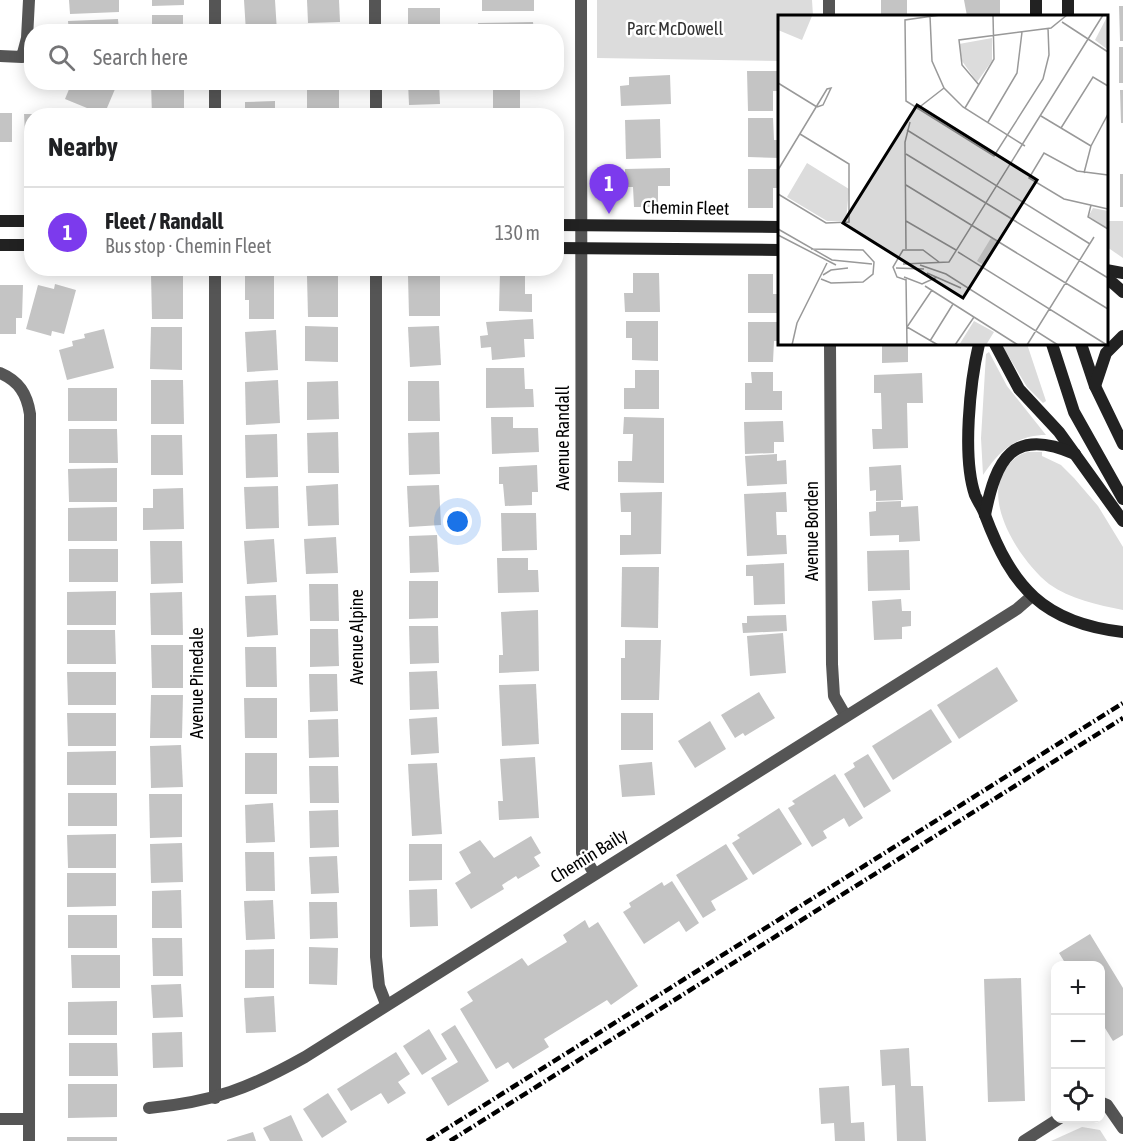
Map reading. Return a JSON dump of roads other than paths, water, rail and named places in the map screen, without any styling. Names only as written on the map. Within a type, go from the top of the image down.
[{"type":"main road","points":[[0,221],[24,221]]},
{"type":"main road","name":"Chemin Fleet","points":[[564,225],[778,227]]},
{"type":"main road","points":[[0,245],[24,245]]},
{"type":"main road","points":[[564,248],[778,250]]},
{"type":"main road","points":[[1108,270],[1123,273]]},
{"type":"main road","points":[[1108,278],[1123,292]]},
{"type":"main road","points":[[1095,386],[1106,349],[1123,336]]},
{"type":"main road","points":[[979,345],[971,397],[971,479],[1002,558],[1032,596],[1052,610],[1073,620],[1123,632]]},
{"type":"main road","points":[[996,345],[1019,389],[1059,432],[1123,521]]},
{"type":"main road","points":[[1052,345],[1074,412],[1123,499]]},
{"type":"main road","points":[[1081,345],[1095,386],[1123,444]]},
{"type":"main road","points":[[985,515],[996,470],[1014,452],[1036,443],[1052,445],[1075,454]]},
{"type":"street","points":[[27,24],[28,0]]},
{"type":"street","points":[[215,0],[215,24]]},
{"type":"street","points":[[375,0],[375,24]]},
{"type":"street","name":"Avenue Randall","points":[[581,0],[582,853],[594,873]]},
{"type":"street","points":[[0,56],[22,57],[24,49]]},
{"type":"street","points":[[215,90],[215,108]]},
{"type":"street","points":[[375,90],[376,108]]},
{"type":"street","name":"Avenue Pinedale","points":[[215,276],[215,1098]]},
{"type":"street","name":"Avenue Alpine","points":[[376,276],[376,957],[379,986],[386,1004]]},
{"type":"street","name":"Avenue Borden","points":[[830,345],[832,664],[834,696],[845,715]]},
{"type":"street","points":[[0,373],[18,384],[28,403],[30,414],[28,1141]]},
{"type":"street","name":"Chemin Baily","points":[[149,1108],[215,1098],[268,1078],[305,1058],[386,1004],[1017,609],[1032,596]]},
{"type":"street","points":[[1105,1104],[1123,1128]]},
{"type":"street","points":[[0,1119],[28,1119]]},
{"type":"street","points":[[1024,1141],[1053,1123]]},
{"type":"railway","points":[[427,1141],[1123,703]]},
{"type":"railway","points":[[450,1141],[1123,718]]},
{"type":"place","name":"Fleet / Randall","points":[[609,214]]},
{"type":"park label","name":"Parc McDowell","points":[[675,29]]}]
